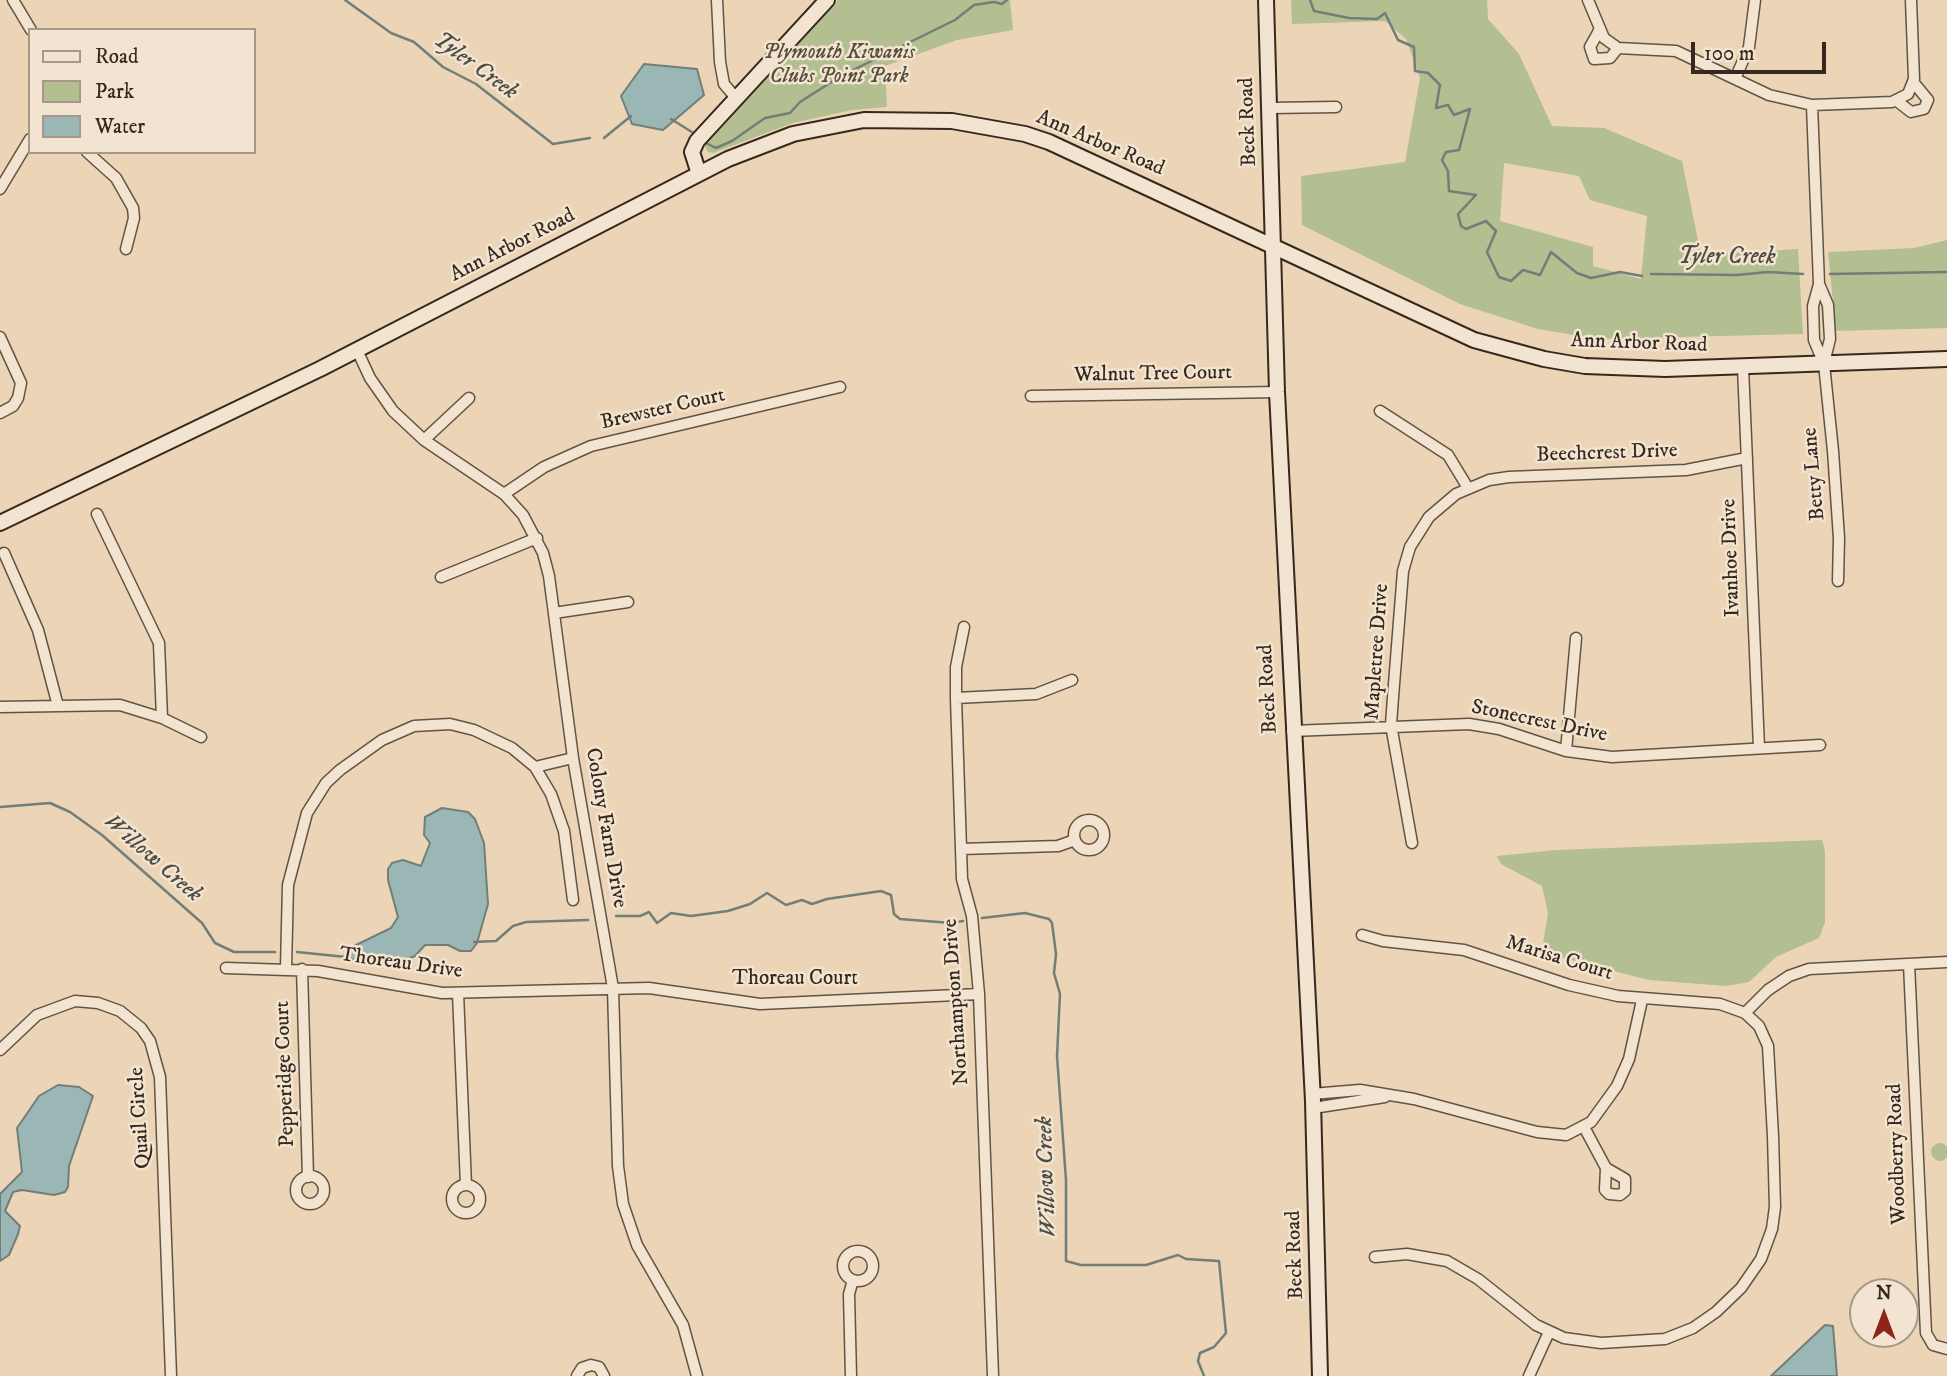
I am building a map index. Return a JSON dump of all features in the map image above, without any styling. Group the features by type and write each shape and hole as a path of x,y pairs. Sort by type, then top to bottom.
{"main road":[{"path":"699,174 692,152 699,138 827,0"},
{"name":"Beck Road","path":"1266,0 1277,392 1313,1101 1320,1376"},
{"name":"Ann Arbor Road","path":"0,523 357,350 752,148 812,129 883,119 952,121 1025,134 1049,142 1474,340 1514,352 1566,363 1612,368 1744,367 1947,359"}],"street":[{"path":"13,0 30,28"},
{"path":"718,0 720,62 724,84 736,98"},
{"path":"1588,0 1608,42 1618,48 1676,51 1769,95 1812,105 1898,101 1908,94 1914,83 1911,0"},
{"path":"1735,79 1749,47 1755,0"},
{"path":"1600,29 1590,47 1594,59 1610,58 1618,48"},
{"path":"1898,101 1911,112 1924,109 1928,100 1914,83"},
{"path":"1812,105 1819,284 1813,306 1814,340 1824,364"},
{"path":"1270,108 1336,107"},
{"path":"2,181 28,141"},
{"path":"89,154 116,178 133,208 134,218 126,249"},
{"path":"1819,284 1828,305 1830,339 1824,364"},
{"path":"0,337 21,383 13,406 0,413"},
{"name":"Colony Farm Drive","path":"357,350 387,403 424,440 504,494 523,514 537,538 549,576 573,758 613,988 618,1166 623,1204 637,1245 683,1325 697,1376"},
{"name":"Betty Lane","path":"1824,364 1837,491 1838,581"},
{"name":"Ivanhoe Drive","path":"1744,367 1759,748"},
{"name":"Brewster Court","path":"504,494 544,467 591,446 840,387"},
{"name":"Walnut Tree Court","path":"1031,396 1277,392"},
{"path":"424,440 469,398"},
{"path":"1380,411 1448,454 1468,488"},
{"name":"Beechcrest Drive","path":"1468,488 1509,477 1686,470 1747,458"},
{"name":"Mapletree Drive","path":"1412,843 1391,726 1401,582 1406,557 1429,517 1447,500 1468,488"},
{"path":"97,514 159,643 162,718"},
{"path":"441,577 537,538"},
{"path":"4,553 38,630 58,706"},
{"path":"554,613 628,602"},
{"name":"Northampton Drive","path":"964,627 956,667 962,879 973,928 979,995 993,1376"},
{"path":"1566,751 1576,638"},
{"path":"956,698 1036,694 1072,680"},
{"path":"0,707 120,705 162,718 201,737"},
{"path":"286,968 288,885 300,830 315,797 340,770 393,733 414,726 436,723 460,726 512,748 535,767 551,794 564,831 572,900"},
{"name":"Stonecrest Drive","path":"1293,731 1391,726 1479,726 1566,751 1630,757 1820,746"},
{"path":"535,767 573,758"},
{"path":"961,849 1058,846 1075,840"},
{"name":"Marisa Court","path":"1362,935 1383,941 1446,946 1569,985 1642,1000 1720,1004 1745,1013"},
{"path":"1375,1257 1407,1254 1447,1261 1467,1270 1524,1318 1549,1332 1591,1343 1665,1339 1693,1328 1716,1312 1754,1270 1772,1229 1775,1207 1768,1046 1761,1029 1745,1013 1768,990 1789,976 1809,970 1947,962"},
{"name":"Woodberry Road","path":"1909,964 1924,1314 1926,1333 1930,1341 1947,1349"},
{"name":"Thoreau Drive","path":"226,968 302,969 408,989 458,993 613,988"},
{"name":"Pepperidge Court","path":"302,969 308,1177"},
{"name":"Thoreau Court","path":"613,988 667,988 760,1004 979,995"},
{"path":"458,993 466,1185"},
{"path":"1313,1101 1389,1096 1414,1099 1551,1135 1566,1135 1584,1127 1608,1101 1623,1075 1642,1000"},
{"name":"Quail Circle","path":"0,1050 37,1015 75,1002 97,1003 120,1011 141,1028 150,1041 160,1077 172,1376"},
{"path":"1584,1127 1606,1168"},
{"path":"851,1376 849,1294 853,1280"},
{"path":"1529,1376 1549,1332"},
{"path":"577,1376 582,1368 591,1365 599,1367 604,1376"}],"green space":[{"name":"Plymouth Kiwanis Clubs Point Park","path":"838,0 1010,0 1013,30 957,40 885,66 887,107 852,110 793,123 713,153 708,152 703,143"},
{"path":"1291,0 1487,0 1488,19 1519,54 1552,126 1604,128 1682,161 1701,255 1798,249 1803,334 1597,339 1538,329 1460,304 1302,225 1301,176 1405,162 1420,78 1406,39 1385,21 1292,24","holes":["1504,163 1579,176 1590,200 1647,216 1641,279 1593,266 1593,247 1500,221"]},
{"path":"1947,240 1947,328 1836,331 1828,252 1914,248"},
{"path":"1822,840 1825,851 1825,922 1819,938 1776,957 1749,982 1726,986 1649,980 1559,957 1542,949 1548,913 1542,886 1501,864 1497,856 1556,850"},
{"path":"1940,1143 1946,1146 1946,1158 1940,1161 1934,1158 1931,1152 1934,1146"}],"water":[{"path":"644,64 697,69 704,95 663,130 632,124 621,96"},
{"path":"442,808 468,812 475,819 484,843 488,904 477,943 471,951 460,951 448,945 425,945 415,956 403,961 371,962 343,958 354,946 391,928 398,917 388,880 388,869 392,863 403,860 421,866 430,843 424,835 425,817"},
{"path":"58,1085 79,1087 93,1096 69,1166 68,1187 65,1192 54,1195 22,1190 13,1192 5,1211 20,1226 9,1255 0,1261 0,1194 22,1172 17,1128 39,1096"},
{"path":"1825,1325 1833,1326 1837,1376 1771,1376"}],"waterway":[{"name":"Tyler Creek","path":"345,0 391,33 414,42 443,67 476,84 553,144 590,138"},
{"name":"Tyler Creek","path":"702,141 716,148 732,141 765,118 790,113 800,102 841,76 955,20 974,5 994,2 1002,4 1007,0"},
{"name":"Tyler Creek","path":"1310,0 1314,11 1349,18 1377,19 1385,13 1398,40 1414,47 1415,71 1428,73 1440,85 1436,108 1448,105 1454,115 1470,109 1459,150 1446,152 1442,160 1448,171 1449,191 1476,195 1458,214 1461,226 1466,229 1486,221 1496,231 1487,252 1499,277 1511,281 1523,270 1540,275 1551,252 1577,273 1591,278 1620,272 1642,276"},
{"name":"Tyler Creek","path":"604,138 631,116"},
{"name":"Tyler Creek","path":"671,119 695,134"},
{"name":"Tyler Creek","path":"1830,274 1947,272"},
{"name":"Tyler Creek","path":"1651,274 1803,274"},
{"name":"Willow Creek","path":"0,807 50,803 70,812 102,835 202,923 215,943 234,952 275,952"},
{"name":"Willow Creek","path":"616,916 640,916 649,912 657,923 671,913 691,916 728,911 750,904 767,893 786,905 802,900 812,904 827,899 881,891 891,895 894,914 900,919 951,923 963,921"},
{"name":"Willow Creek","path":"982,918 1025,913 1049,919 1052,923 1056,954 1054,973 1060,994 1057,1056 1066,1180 1066,1261 1081,1265 1146,1265 1178,1255 1186,1259 1219,1261 1226,1333 1214,1347 1200,1353 1198,1361 1204,1376"},
{"name":"Willow Creek","path":"474,942 496,941 513,926 526,922 588,920"},
{"name":"Willow Creek","path":"297,952 346,957"}]}
